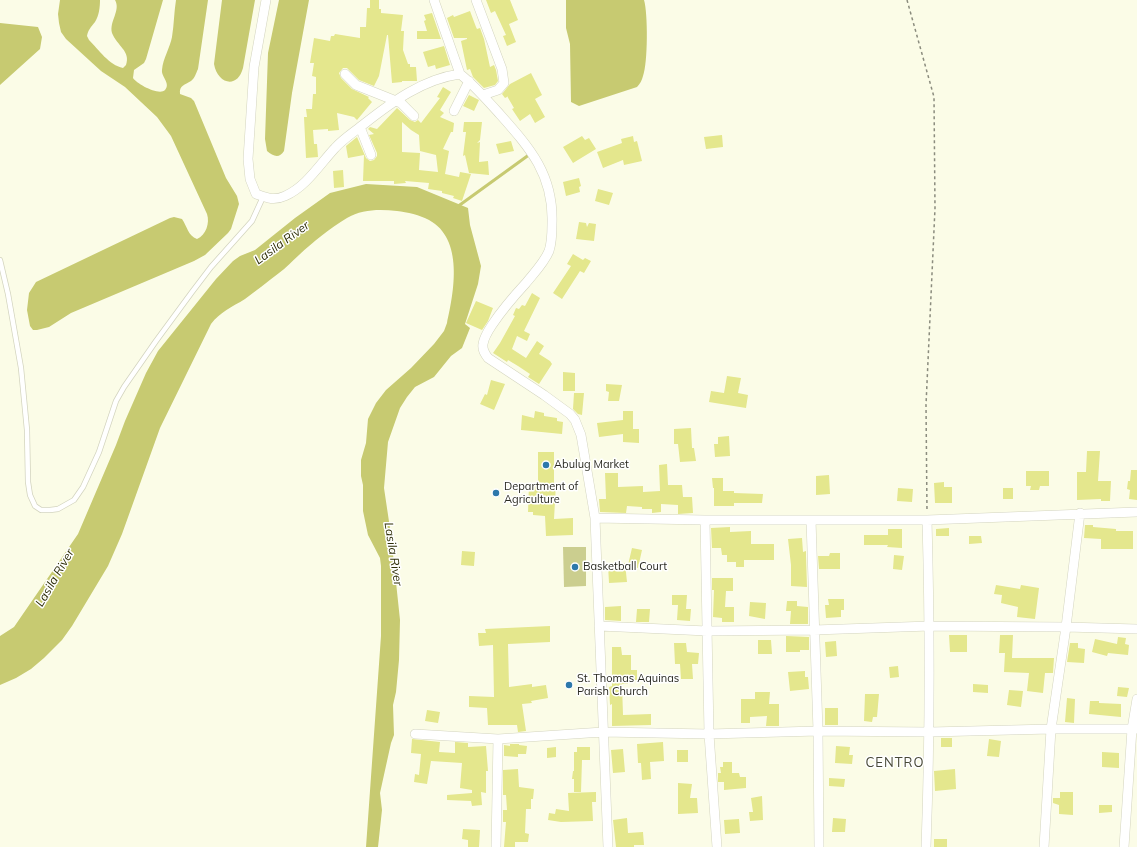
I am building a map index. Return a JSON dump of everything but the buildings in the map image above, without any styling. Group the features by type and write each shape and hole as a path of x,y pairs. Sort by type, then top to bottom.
{"street":[{"path":"266,0 254,73 248,159 248,171 252,187 256,194 263,197 276,200 287,196 306,180 337,146 395,100 432,81 460,74"},
{"path":"434,0 460,74 483,95 513,129 534,156 543,172 548,187 552,214 552,234 548,253 539,267 499,314 486,335 483,349 488,358 544,395 575,420 581,435 595,518 608,847"},
{"path":"476,0 502,69 504,83 498,90 483,95"},
{"path":"345,74 356,85 395,100 414,116"},
{"path":"454,111 469,81"},
{"path":"360,128 371,155"},
{"path":"595,518 704,520 927,520 1137,512"},
{"path":"1044,847 1051,729 1066,627 1080,513"},
{"path":"704,520 709,734 717,847"},
{"path":"811,520 818,731 819,847"},
{"path":"926,847 930,732 930,626 927,520"},
{"path":"599,626 707,631 814,630 930,626 1137,629"},
{"path":"1124,847 1137,699"},
{"path":"415,734 498,739 603,732 709,734 818,731 930,732 1051,729 1135,729"},
{"path":"496,847 498,739"}],"lane":[{"path":"0,260 8,294 21,368 27,430 28,482 30,495 35,506 41,510 58,509 74,500 83,487 99,452 116,401 124,387 211,267 252,221 263,197"}],"path":[{"path":"907,0 934,97 935,208 926,405 927,520"}],"shaded area":[{"name":"Basketball Court","path":"563,547 586,547 586,586 564,587"}],"water":[{"path":"60,0 100,0 97,17 87,36 100,52 113,64 123,68 126,65 127,56 112,33 112,24 117,8 115,0 163,0 146,59 144,63 134,70 133,78 143,86 158,92 165,90 167,87 162,70 172,37 176,0 208,0 198,69 192,80 181,87 180,94 191,98 194,101 226,178 237,196 239,204 231,229 205,255 71,313 49,327 33,330 30,326 27,310 29,293 36,282 170,218 174,217 182,219 192,236 197,239 205,232 208,221 207,214 171,136 157,117 125,87 101,71 66,39 61,32 58,14"},
{"path":"222,0 255,0 243,68 240,75 232,81 227,81 219,76 214,64"},
{"path":"279,0 309,0 292,93 284,151 282,154 276,156 267,151 265,139 268,53"},
{"path":"566,0 644,0 647,26 647,50 645,70 637,87 579,106 571,102 570,44 566,28"},
{"path":"0,23 38,27 42,37 40,49 0,85"},
{"name":"Lasila River","path":"366,184 417,187 468,208 470,225 481,266 478,284 465,324 470,328 462,348 451,356 434,377 415,387 407,397 400,408 388,442 384,488 391,535 400,620 399,660 396,692 393,705 394,735 380,793 382,810 378,847 366,847 381,636 381,566 380,558 368,535 363,511 361,460 366,443 368,419 376,403 386,390 411,368 434,344 444,331 447,323 454,282 452,253 448,240 440,229 429,220 418,215 397,211 371,210 353,215 310,245 282,271 245,299 218,316 211,324 160,428 122,534 108,566 62,640 31,669 0,685 0,636 14,627 78,534 125,421 146,373 158,351 216,279 233,261 240,256 255,250 295,218 330,193"}],"waterway":[{"path":"457,207 530,154"}],"place":[{"name":"Abulug Market","path":"546,465"},
{"name":"Department of Agriculture","path":"496,493"},
{"name":"Basketball Court","path":"575,567"},
{"name":"St. Thomas Aquinas Parish Church","path":"569,685"}],"district":[{"name":"CENTRO","path":"895,763"}]}
